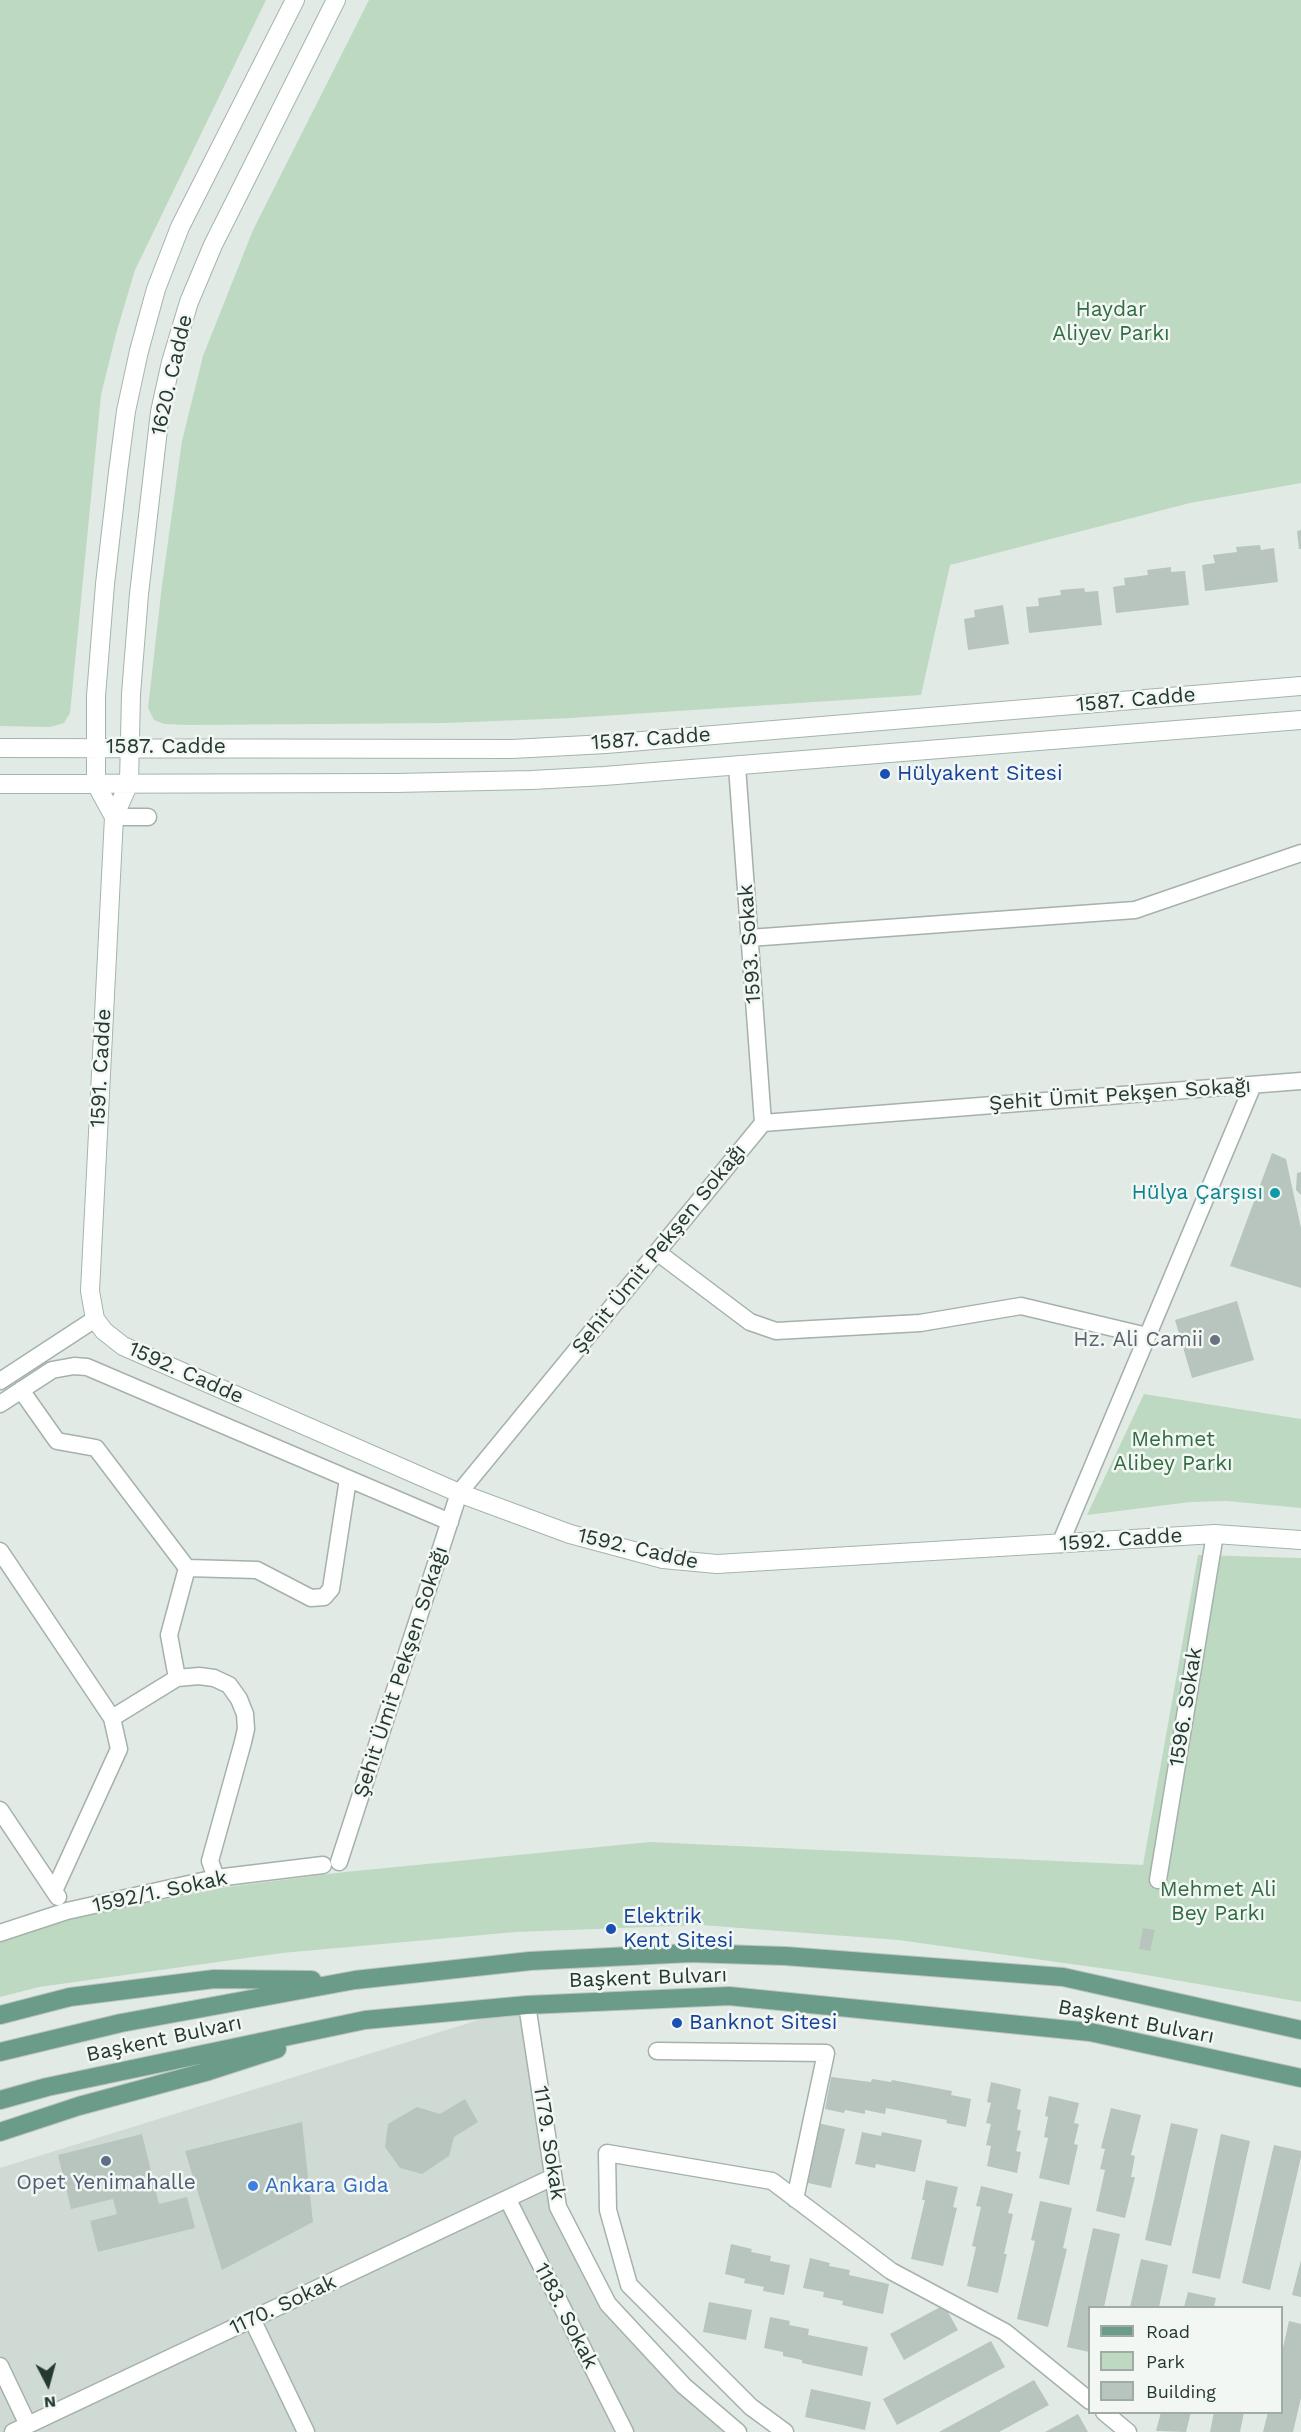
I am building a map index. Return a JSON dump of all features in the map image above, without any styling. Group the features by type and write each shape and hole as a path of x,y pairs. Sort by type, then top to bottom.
{"main road":[{"name":"1620. Cadde","path":"96,784 96,696 105,584 125,421 139,351 156,289 180,227 295,0"},
{"name":"1620. Cadde","path":"129,783 131,694 139,594 160,412 171,362 189,302 213,245 336,0"},
{"name":"1587. Cadde","path":"0,748 442,749 582,745 1301,686"},
{"name":"1587. Cadde","path":"0,784 501,782 737,766 1301,720"},
{"path":"114,817 129,783"},
{"path":"96,784 114,817"},
{"name":"1591. Cadde","path":"95,1319 90,1291 114,817"},
{"name":"1592. Cadde","path":"95,1319 104,1331 123,1346 459,1493 603,1544 653,1557 697,1564 1215,1534 1301,1540"},
{"name":"Başkent Bulvarı","path":"0,2052 121,2023 355,1980 530,1961 690,1953 785,1956 1064,1977 1301,2030"},
{"path":"0,2015 70,1998 214,1979 355,1980"},
{"name":"Başkent Bulvarı","path":"0,2100 47,2087 365,2020 527,2005 729,1996 1090,2032 1301,2078"},
{"path":"0,2132 79,2106 209,2071 365,2020"}],"street":[{"name":"1593. Sokak","path":"737,766 763,1123"},
{"path":"114,817 148,817"},
{"path":"749,938 1135,910 1301,853"},
{"name":"Şehit Ümit Pekşen Sokağı","path":"331,1863 459,1493 763,1123 1301,1081"},
{"path":"1060,1544 1253,1084"},
{"path":"657,1252 750,1322 776,1331 920,1323 1021,1306 1148,1336"},
{"path":"0,1381 95,1319"},
{"path":"0,1404 52,1370 74,1366 87,1367 450,1522"},
{"path":"21,1390 57,1441 96,1448 187,1568"},
{"path":"187,1568 257,1570 311,1598 324,1597 331,1589 348,1479"},
{"name":"1596. Sokak","path":"1158,1880 1215,1534"},
{"path":"0,1551 112,1718 119,1749 54,1891"},
{"path":"177,1678 169,1635 187,1568"},
{"path":"112,1718 177,1678 199,1676 214,1678 229,1685 240,1699 245,1714 243,1742 210,1861 216,1878"},
{"path":"0,1810 67,1911"},
{"name":"1592/1. Sokak","path":"0,1933 67,1911 216,1878 331,1863"},
{"name":"1179. Sokak","path":"527,2005 558,2207 608,2304 684,2386 738,2432"},
{"path":"657,2051 826,2053 795,2199"},
{"path":"785,2432 751,2407 629,2285 608,2210 607,2153 772,2181 891,2271 1005,2332 1088,2400"},
{"name":"1170. Sokak","path":"13,2432 553,2177"},
{"name":"1183. Sokak","path":"508,2200 625,2432"},
{"path":"252,2319 306,2432"},
{"path":"0,2366 28,2425"},
{"path":"1106,2414 1128,2432"}],"shaded area":[{"path":"527,2005 553,2177 608,2304 738,2432 0,2432 0,2168"}],"green space":[{"path":"0,0 266,0 135,270 101,395 70,713 64,723 50,727 0,726"},
{"name":"Haydar Aliyev Parkı","path":"369,0 1301,0 1301,483 1190,503 950,565 921,695 571,718 445,723 188,725 165,724 154,720 148,708 162,585 182,441 203,356 253,230"},
{"name":"Mehmet Alibey Parkı","path":"1144,1394 1301,1419 1301,1508 1227,1501 1190,1502 1087,1515"},
{"name":"Mehmet Ali Bey Parkı","path":"1198,1555 1301,1558 1301,2002 1129,1972 898,1940 701,1925 516,1932 282,1953 39,1987 0,1997 0,1941 76,1918 220,1888 345,1872 650,1842 1143,1865"}],"building":[{"path":"1301,530 1301,549 1299,549 1297,531"},
{"path":"1260,545 1261,550 1274,548 1278,582 1205,591 1202,565 1215,563 1213,555 1237,552 1236,547"},
{"path":"1171,567 1171,572 1185,571 1189,605 1116,613 1113,587 1125,585 1124,578 1148,575 1147,570"},
{"path":"1084,588 1085,592 1098,591 1102,625 1029,633 1026,607 1039,606 1038,598 1061,595 1060,590"},
{"path":"1003,605 1009,644 968,650 964,619 975,617 974,610"},
{"name":"Hülya Çarşısı","path":"1272,1153 1286,1159 1301,1228 1301,1288 1230,1266"},
{"path":"1301,1172 1301,1195 1296,1190 1297,1173"},
{"name":"Hz. Ali Camii","path":"1237,1301 1254,1360 1192,1378 1175,1320"},
{"path":"1143,1928 1155,1930 1150,1951 1139,1949"},
{"path":"831,2077 871,2082 872,2079 891,2082 892,2080 952,2091 951,2095 971,2099 966,2127 946,2123 947,2120 886,2108 885,2114 865,2110 865,2114 845,2110 844,2113 825,2109"},
{"path":"991,2082 1021,2089 1017,2109 1021,2110 1017,2130 1021,2131 1016,2151 1021,2152 1017,2173 987,2166 991,2146 986,2145 991,2124 986,2123 991,2103 987,2102"},
{"path":"1049,2096 1079,2103 1074,2123 1079,2124 1074,2144 1078,2145 1069,2185 1039,2178 1048,2138 1044,2137"},
{"path":"465,2099 478,2122 454,2137 449,2156 422,2174 400,2168 385,2147 388,2124 417,2107 440,2114"},
{"path":"1111,2108 1141,2115 1131,2155 1135,2156 1131,2177 1135,2177 1125,2218 1096,2211 1105,2170 1100,2169 1105,2149 1101,2148"},
{"name":"Ankara Gıda","path":"302,2122 313,2222 222,2270 185,2151"},
{"path":"813,2122 845,2129 831,2188 799,2181"},
{"path":"1171,2123 1198,2129 1171,2246 1145,2240"},
{"path":"862,2132 881,2136 882,2132 922,2140 915,2172 876,2164 875,2168 855,2164"},
{"path":"142,2134 159,2204 187,2197 195,2228 98,2252 90,2221 117,2214 113,2199 71,2209 58,2155"},
{"path":"1221,2134 1250,2141 1220,2279 1192,2273"},
{"path":"1274,2145 1301,2151 1301,2157 1270,2290 1242,2283"},
{"path":"926,2180 958,2187 953,2207 957,2208 943,2266 911,2259 925,2200 922,2200"},
{"path":"981,2186 1013,2194 1008,2213 1013,2214 1004,2254 1007,2254 998,2293 967,2286 976,2247 972,2246 981,2207 976,2206"},
{"path":"1040,2201 1072,2208 1063,2248 1067,2249 1048,2327 1017,2319 1035,2241 1031,2240"},
{"path":"1093,2228 1120,2234 1104,2306 1088,2306 1088,2352 1067,2347"},
{"path":"731,2244 752,2249 751,2252 771,2256 770,2261 790,2265 784,2295 763,2291 764,2287 744,2283 745,2279 725,2274"},
{"path":"810,2258 830,2263 829,2266 850,2270 849,2275 889,2284 883,2314 842,2305 843,2301 823,2297 824,2292 803,2288"},
{"path":"1141,2259 1168,2265 1159,2306 1130,2306"},
{"path":"1301,2260 1301,2297 1292,2295"},
{"path":"1188,2292 1216,2298 1214,2306 1184,2306"},
{"path":"709,2302 752,2310 746,2340 703,2332"},
{"path":"944,2305 958,2330 904,2360 890,2334"},
{"path":"770,2317 790,2321 789,2325 809,2329 808,2335 868,2347 862,2376 802,2363 802,2360 783,2356 783,2352 764,2348"},
{"path":"1289,2321 1301,2324 1301,2398 1293,2432 1263,2432 1268,2414 1283,2414 1283,2348"},
{"path":"991,2341 1005,2367 897,2425 883,2399"},
{"path":"1034,2380 1049,2405 999,2432 939,2432"},
{"path":"811,2389 871,2402 865,2430 805,2417"},
{"path":"1078,2414 1088,2432 1045,2432 1060,2424"},
{"path":"1160,2414 1190,2414 1186,2432 1156,2431"},
{"path":"1214,2414 1244,2414 1240,2432 1210,2432"}],"place":[{"name":"Hülyakent Sitesi","path":"885,774"},
{"name":"Hülya Çarşısı","path":"1275,1193"},
{"name":"Hz. Ali Camii","path":"1215,1340"},
{"name":"Elektrik Kent Sitesi","path":"611,1929"},
{"name":"Banknot Sitesi","path":"677,2023"},
{"name":"Opet Yenimahalle","path":"106,2161"},
{"name":"Ankara Gıda","path":"253,2186"}]}
